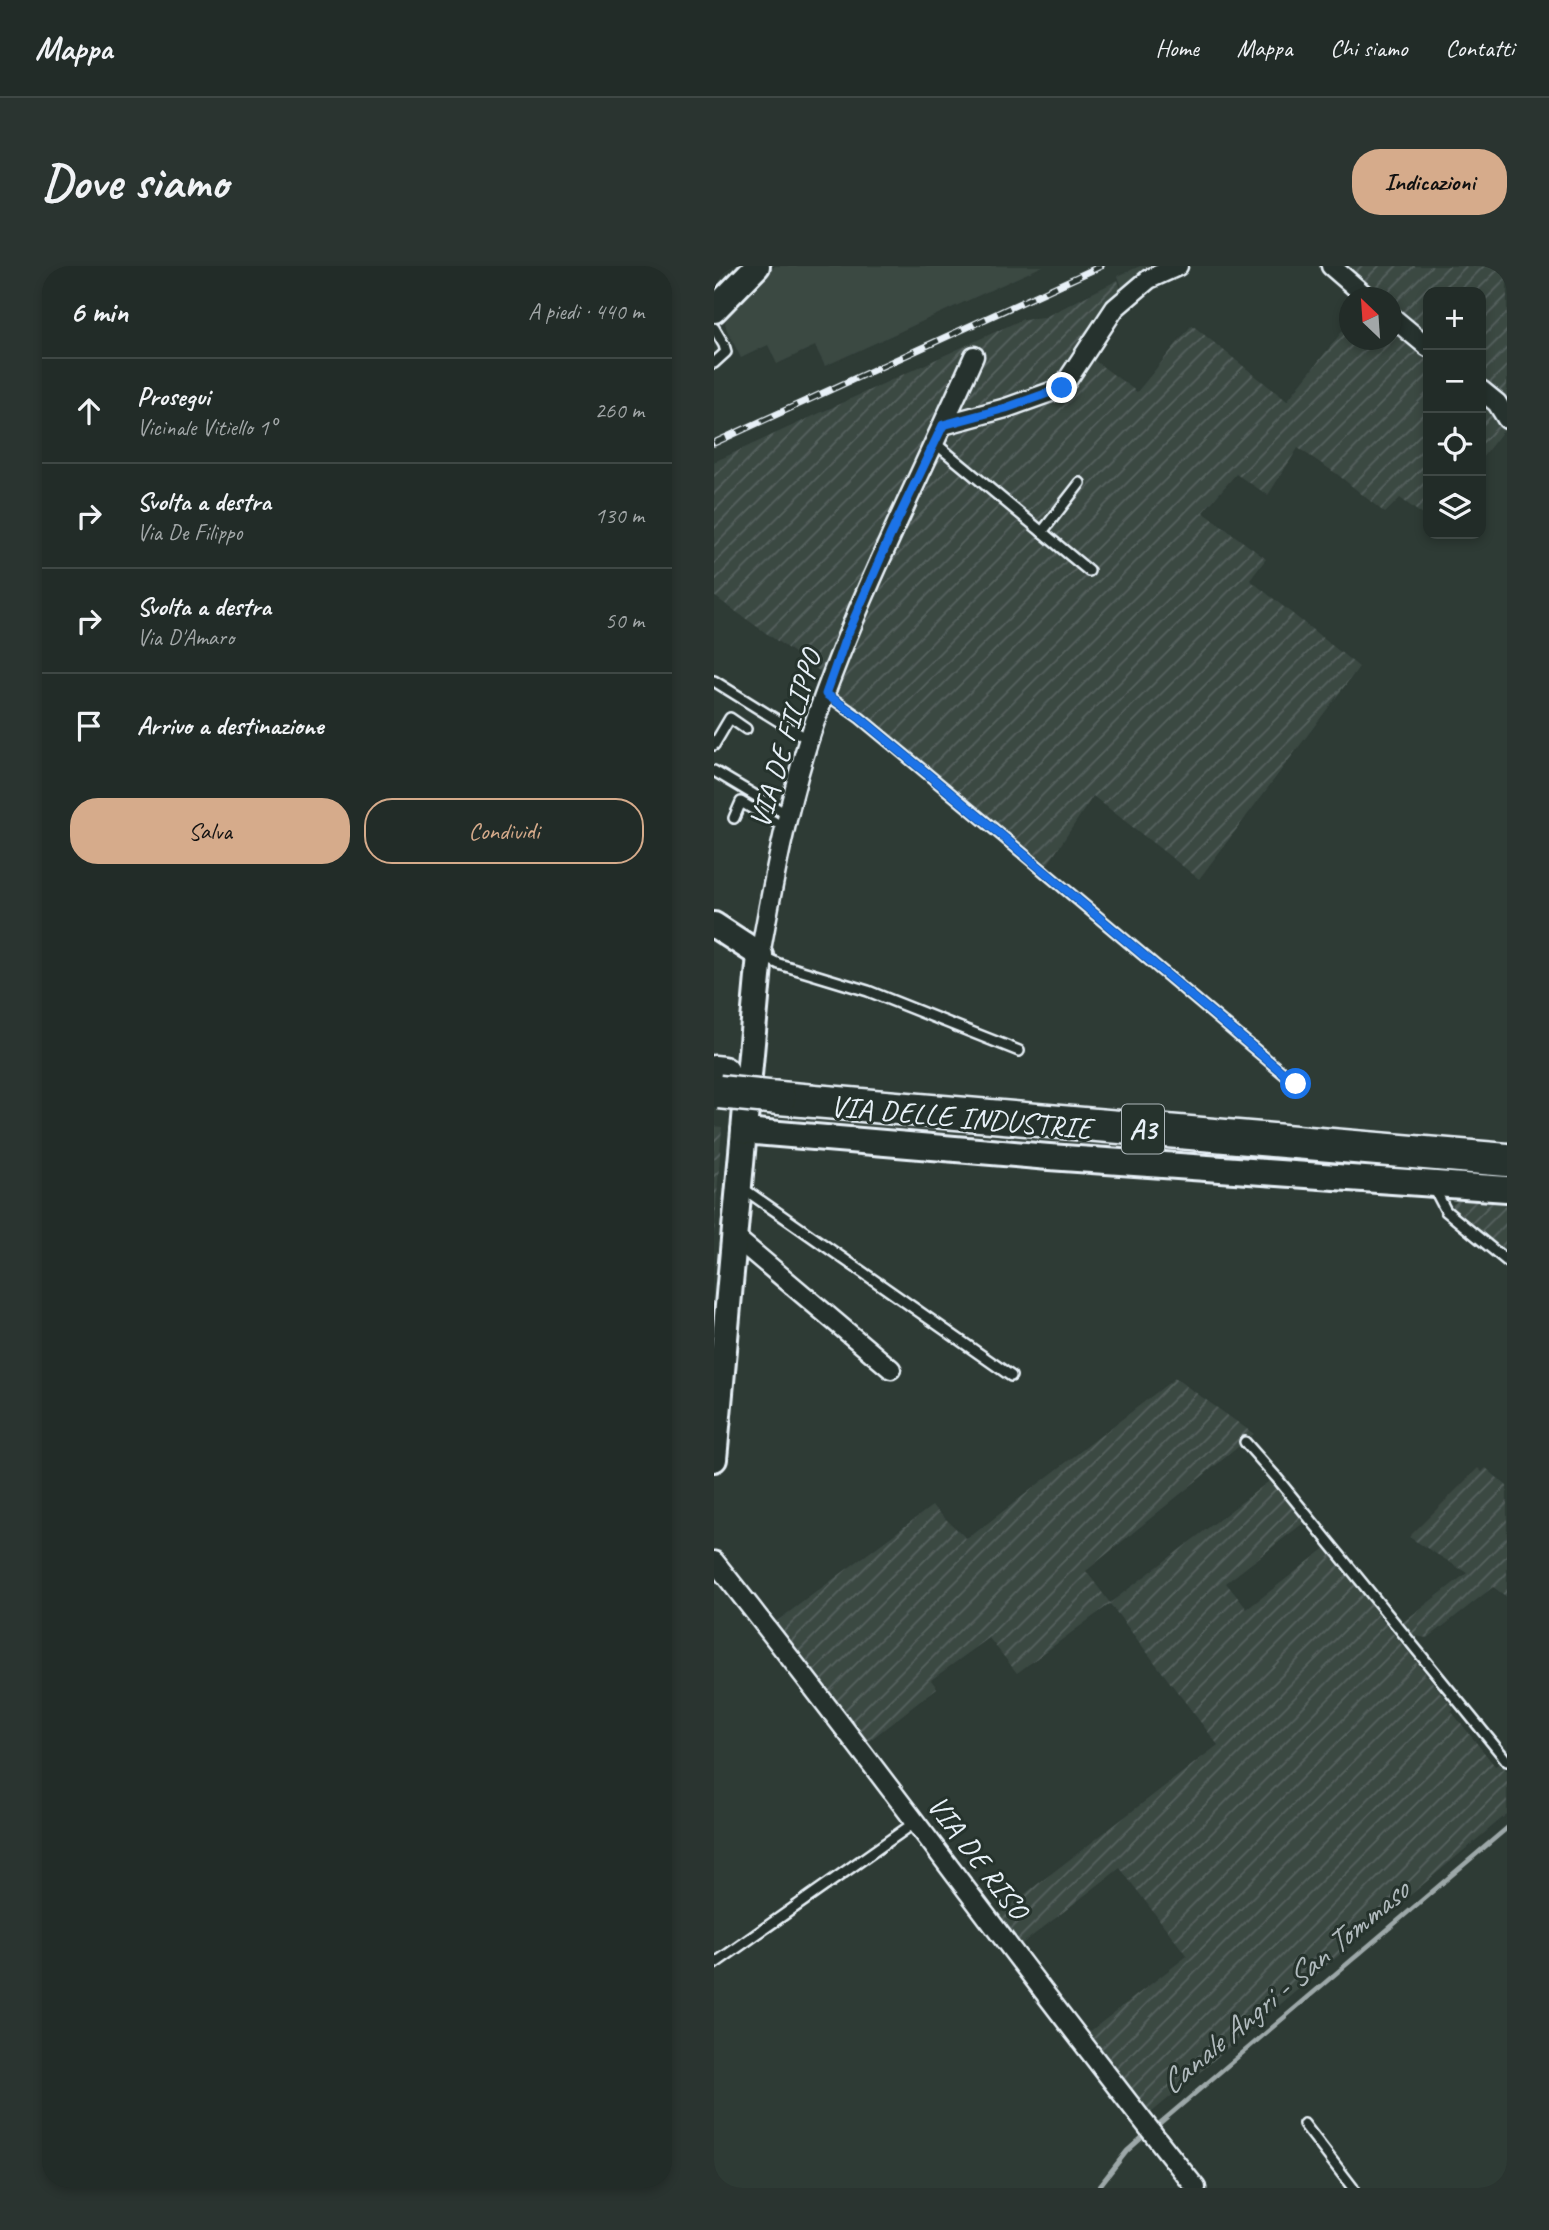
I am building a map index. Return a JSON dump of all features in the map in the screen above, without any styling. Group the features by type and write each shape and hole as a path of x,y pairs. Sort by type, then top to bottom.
{"highway":[{"name":"A3","path":"718,1082 1507,1160"},
{"name":"A3","path":"779,1088 1507,1140"}],"street":[{"path":"714,310 757,266"},
{"path":"943,425 1006,408 1062,388 1115,308 1149,279 1178,266"},
{"path":"1331,266 1355,287"},
{"path":"1402,326 1423,343"},
{"name":"VIA DE FILIPPO","path":"760,955 786,822 809,740 845,640 974,356"},
{"path":"1486,394 1497,403 1507,419"},
{"path":"714,925 760,955 714,1459"},
{"name":"VIA DELLE INDUSTRIE","path":"744,1131 1049,1157 1507,1189"},
{"path":"734,1237 891,1369"},
{"name":"VIA DE RISO","path":"714,1561 1196,2188"}],"lane":[{"path":"714,328 726,352 714,363"},
{"path":"935,443 1089,571"},
{"path":"1042,532 1080,483"},
{"path":"714,681 809,740"},
{"path":"826,694 860,718 995,830 1296,1084"},
{"path":"714,745 730,718 746,729"},
{"path":"714,771 786,822"},
{"path":"734,818 741,802 786,822"},
{"path":"760,955 779,964 868,991 1019,1051"},
{"path":"1432,1184 1447,1211 1507,1261"},
{"path":"739,1186 1011,1376"},
{"path":"1244,1443 1276,1477 1507,1761"},
{"path":"714,1964 916,1821"},
{"path":"1304,2124 1353,2188"}],"shaded area":[{"path":"775,266 1043,266 825,366 815,346 777,364 768,345 741,358 727,330 725,323 728,315"},
{"path":"1140,266 1157,266 1141,274 1123,290 1118,276"},
{"path":"1319,266 1507,266 1507,426 1486,453 1486,287 1423,287 1423,515 1400,498 1385,513 1337,474 1298,448 1268,495 1236,474 1203,512 1266,559 1250,580 1359,667 1199,879 1093,796 1048,864 842,699 822,673 714,596 714,462 1023,319 1045,317 1118,280 1126,307 1091,358 1137,392 1192,325 1287,401 1339,336 1339,350 1402,350 1402,287 1344,287"},
{"path":"714,1126 722,1127 714,1236"},
{"path":"1460,1198 1507,1200 1507,1255 1449,1208"},
{"path":"1175,1378 1254,1434 1086,1571 1110,1603 1272,1479 1306,1521 1226,1583 1247,1609 1327,1547 1378,1608 1375,1611 1454,1709 1451,1711 1495,1766 1500,1763 1507,1771 1507,1814 1145,2118 1084,2036 1187,1956 1120,1868 1018,1947 995,1917 1218,1745 1110,1604 1017,1673 989,1638 931,1680 937,1688 865,1744 773,1624 932,1506 966,1538 975,1533"},
{"path":"1478,1468 1482,1472 1486,1468 1507,1486 1507,1597 1493,1587 1428,1638 1414,1636 1403,1622 1467,1573 1409,1537"}],"waterway":[{"name":"Canale Angri - San Tommaso","path":"1153,2129 1507,1828"},
{"name":"Canale Angri - San Tommaso","path":"1098,2188 1127,2151 1146,2134"}],"railway":[{"path":"714,443 1101,266"}],"route":[{"path":"1062,388 1006,408 943,425 890,536 845,640 826,694 860,718 995,830 1237,1037 1296,1084"}]}
